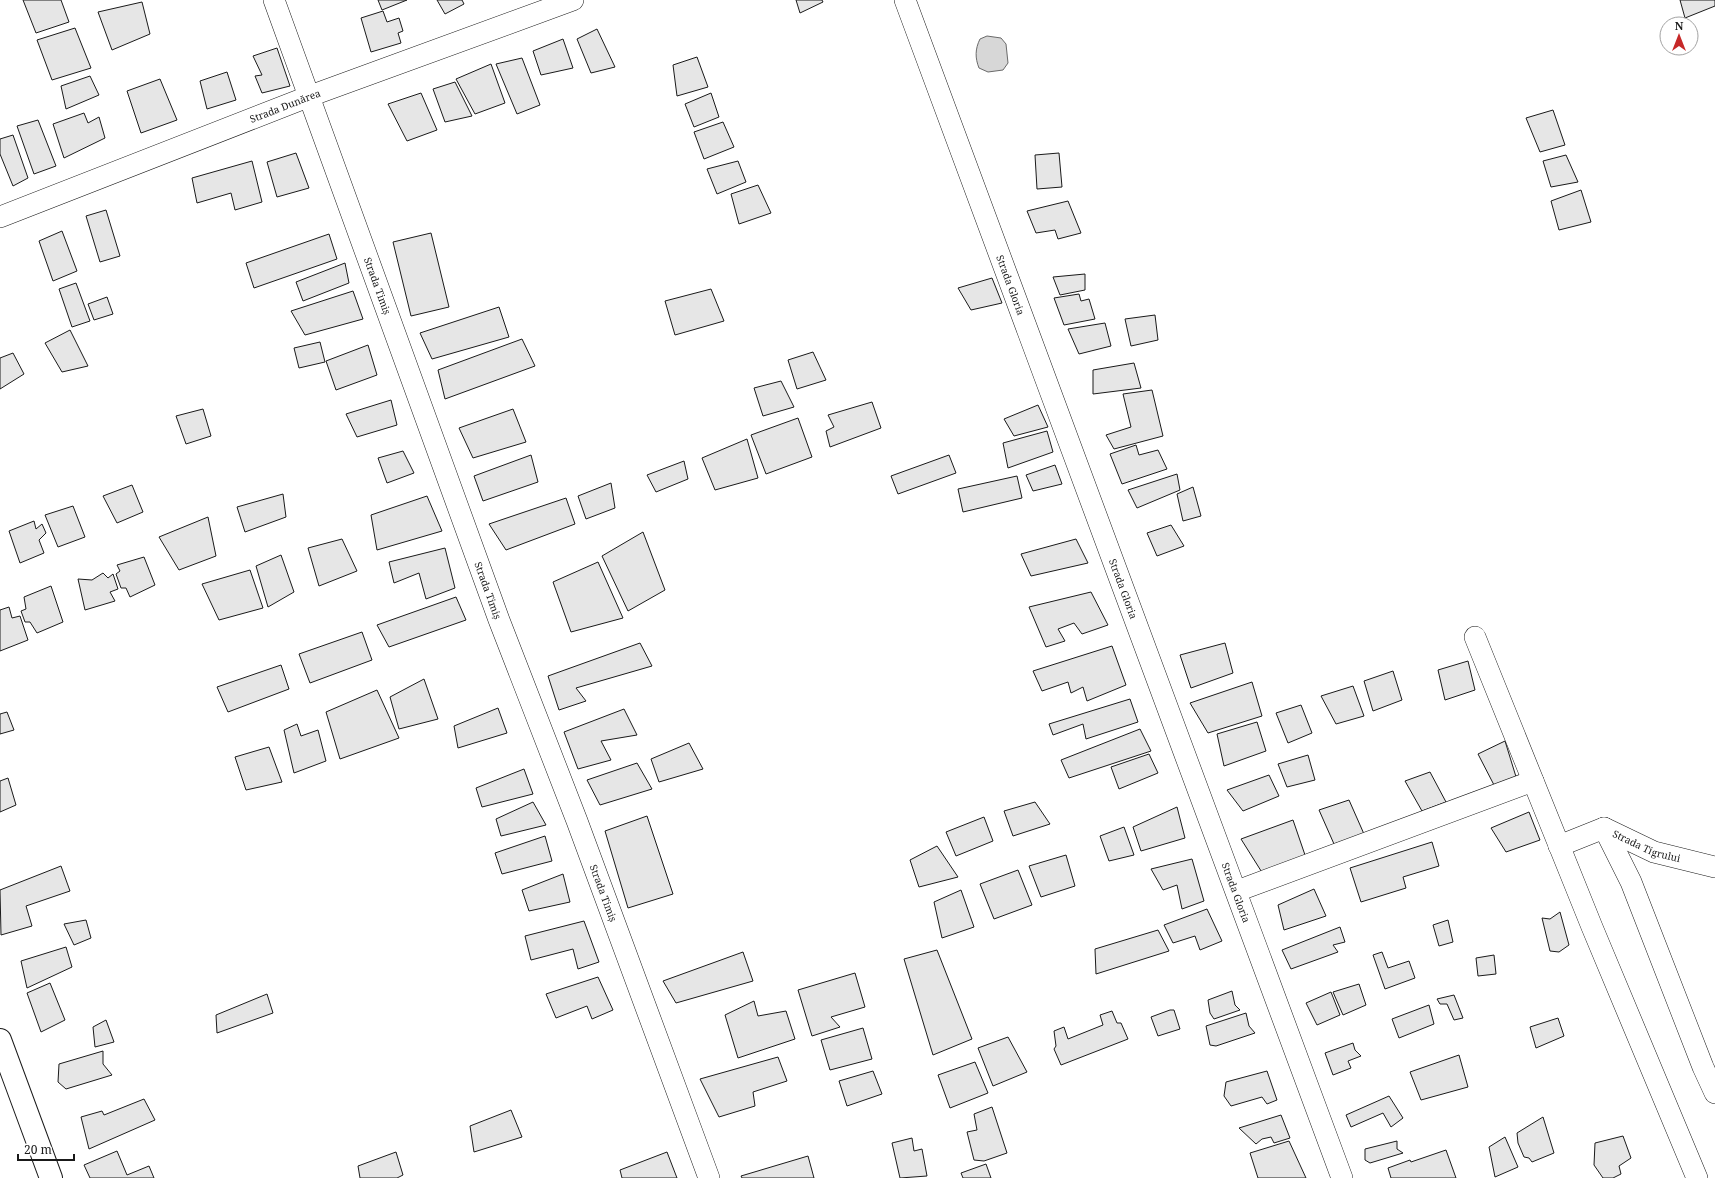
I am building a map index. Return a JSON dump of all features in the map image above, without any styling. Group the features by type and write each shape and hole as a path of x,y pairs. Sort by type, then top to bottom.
{"main road":[{"path":"0,1040 52,1178"}],"street":[{"name":"Strada Timiș","path":"274,0 499,620 580,829 709,1178"},
{"name":"Strada Dunărea","path":"0,217 310,96 573,0"},
{"name":"Strada Gloria","path":"905,0 1342,1178"},
{"path":"1475,637 1559,846 1697,1178"},
{"path":"1237,892 1533,781"},
{"path":"1604,828 1631,882 1703,1068 1715,1093"},
{"name":"Strada Tigrului","path":"1559,846 1604,828 1654,852 1715,867"}],"shaded area":[{"path":"987,36 1001,38 1006,44 1008,63 1003,70 988,72 979,68 976,57 977,46 980,39"}],"building":[{"path":"23,0 61,0 69,22 36,33"},
{"path":"378,0 407,0 382,10"},
{"path":"437,0 462,0 464,4 445,14"},
{"path":"796,0 822,0 823,2 800,13"},
{"path":"1680,0 1715,0 1715,6 1690,16 1684,16"},
{"path":"142,2 150,34 112,50 98,12"},
{"path":"383,11 387,22 399,18 403,31 398,33 401,43 371,52 361,18"},
{"path":"75,28 91,68 52,80 37,40"},
{"path":"597,29 615,67 591,73 577,39"},
{"path":"563,39 573,68 541,75 533,51"},
{"path":"277,48 290,86 262,93 255,76 262,75 253,56"},
{"path":"697,57 708,87 677,96 673,65"},
{"path":"522,58 540,105 517,114 496,64"},
{"path":"491,64 505,103 475,114 456,79"},
{"path":"227,72 236,100 207,109 200,81"},
{"path":"90,76 99,95 66,109 61,86"},
{"path":"160,79 177,120 141,133 127,91"},
{"path":"455,82 472,116 445,122 433,89"},
{"path":"421,93 437,130 407,141 388,104"},
{"path":"711,93 719,117 694,127 685,104"},
{"path":"1553,110 1565,145 1540,152 1526,118"},
{"path":"84,113 88,123 99,117 105,138 64,158 53,124"},
{"path":"38,120 56,166 34,174 17,126"},
{"path":"723,122 734,147 704,159 694,132"},
{"path":"13,135 28,178 13,186 0,154 0,139"},
{"path":"296,153 309,188 277,197 267,162"},
{"path":"1059,153 1062,187 1037,189 1035,155"},
{"path":"1566,155 1578,182 1551,187 1543,161"},
{"path":"252,161 262,202 235,210 231,193 197,203 192,178"},
{"path":"738,161 746,182 717,194 707,169"},
{"path":"758,185 771,213 739,224 731,194"},
{"path":"1581,190 1591,222 1559,230 1551,201"},
{"path":"1068,201 1081,233 1058,239 1055,230 1036,233 1027,211"},
{"path":"106,210 120,256 100,262 86,216"},
{"path":"62,231 77,271 53,281 39,241"},
{"path":"431,233 449,307 411,316 393,242"},
{"path":"329,234 337,259 254,288 246,263"},
{"path":"345,263 349,283 303,301 296,282"},
{"path":"1085,274 1085,290 1060,295 1053,277"},
{"path":"992,278 1002,303 971,310 958,288"},
{"path":"76,283 90,321 72,327 59,289"},
{"path":"711,289 724,321 675,335 665,301"},
{"path":"353,291 363,319 305,335 291,311"},
{"path":"1079,294 1081,301 1089,299 1095,319 1064,325 1054,298"},
{"path":"107,297 113,314 94,320 88,304"},
{"path":"499,307 509,337 432,359 420,333"},
{"path":"1155,315 1158,340 1131,346 1125,319"},
{"path":"1105,323 1111,346 1079,354 1068,329"},
{"path":"70,330 88,366 62,372 45,343"},
{"path":"522,339 535,366 445,399 438,370"},
{"path":"320,342 325,362 299,368 294,348"},
{"path":"368,345 377,375 336,390 326,361"},
{"path":"813,352 826,380 797,389 788,360"},
{"path":"13,353 24,374 0,389 0,358"},
{"path":"1134,363 1141,388 1093,394 1093,370"},
{"path":"781,381 794,407 763,416 754,388"},
{"path":"1152,390 1163,436 1114,449 1106,435 1131,427 1123,394"},
{"path":"391,400 397,425 357,437 346,414"},
{"path":"872,402 881,428 830,447 826,431 834,427 828,415"},
{"path":"1038,405 1048,427 1014,436 1004,419"},
{"path":"203,409 211,436 186,444 176,416"},
{"path":"513,409 526,442 473,458 459,428"},
{"path":"798,418 812,457 766,474 751,435"},
{"path":"1047,431 1053,452 1008,468 1003,443"},
{"path":"747,439 758,478 715,490 702,458"},
{"path":"1136,445 1139,455 1158,450 1167,469 1122,484 1110,454"},
{"path":"403,451 414,473 387,483 378,458"},
{"path":"531,455 538,482 483,501 474,476"},
{"path":"949,455 956,473 898,494 891,476"},
{"path":"684,461 688,479 656,492 647,475"},
{"path":"1055,465 1062,484 1033,491 1026,475"},
{"path":"1177,474 1180,490 1137,508 1128,490"},
{"path":"1017,476 1022,498 963,512 958,489"},
{"path":"611,483 615,508 586,519 578,496"},
{"path":"132,485 143,512 117,523 103,496"},
{"path":"1193,487 1201,516 1183,521 1177,494"},
{"path":"283,494 286,517 245,532 237,507"},
{"path":"427,496 442,531 377,550 371,515"},
{"path":"566,498 575,524 506,550 489,524"},
{"path":"73,506 85,537 58,547 45,515"},
{"path":"208,517 216,556 179,570 159,537"},
{"path":"34,521 36,529 42,524 46,533 39,540 44,553 20,563 9,531"},
{"path":"1171,525 1184,546 1157,556 1147,533"},
{"path":"643,532 665,590 628,611 602,556"},
{"path":"342,539 357,571 319,586 308,548"},
{"path":"1076,539 1088,563 1031,576 1021,554"},
{"path":"445,548 455,588 426,599 419,573 394,583 389,562"},
{"path":"281,555 294,592 268,607 256,566"},
{"path":"144,557 155,585 130,597 126,588 121,588 116,574 120,571 117,565"},
{"path":"598,562 623,618 571,632 553,582"},
{"path":"250,570 263,608 219,620 202,584"},
{"path":"103,573 108,578 113,574 118,589 110,592 115,601 85,610 78,579 92,580"},
{"path":"51,586 63,622 37,633 30,622 25,622 21,611 26,609 24,597"},
{"path":"1091,592 1108,625 1082,634 1074,623 1058,629 1065,641 1046,647 1029,607"},
{"path":"456,597 466,620 389,647 377,625"},
{"path":"9,607 12,618 20,616 28,640 0,651 0,610"},
{"path":"362,632 372,660 310,683 299,654"},
{"path":"640,643 652,666 576,688 586,701 559,710 548,676"},
{"path":"1225,643 1233,673 1191,688 1180,655"},
{"path":"1112,646 1126,685 1087,701 1083,687 1071,693 1068,682 1042,691 1033,671"},
{"path":"1468,661 1475,690 1445,700 1438,670"},
{"path":"281,665 289,689 228,712 217,687"},
{"path":"1393,671 1402,700 1373,711 1364,681"},
{"path":"424,679 438,719 399,729 390,697"},
{"path":"1252,682 1262,716 1208,733 1190,703"},
{"path":"1353,686 1364,716 1336,724 1321,696"},
{"path":"377,690 399,738 340,759 326,712"},
{"path":"1130,699 1138,722 1086,739 1083,724 1053,735 1049,724"},
{"path":"1301,705 1312,733 1288,743 1276,713"},
{"path":"498,708 507,733 458,748 454,726"},
{"path":"624,709 637,735 601,741 611,760 578,769 564,732"},
{"path":"7,712 14,730 0,734 0,714"},
{"path":"1257,722 1266,751 1224,766 1217,734"},
{"path":"297,724 301,736 318,730 326,761 294,773 284,730"},
{"path":"1140,729 1151,751 1069,778 1061,760"},
{"path":"1505,741 1517,780 1494,785 1478,754"},
{"path":"689,743 703,769 659,782 651,759"},
{"path":"269,747 282,782 246,790 235,757"},
{"path":"1149,754 1158,773 1119,789 1111,767"},
{"path":"1308,755 1315,780 1287,787 1278,764"},
{"path":"637,763 652,789 600,805 587,780"},
{"path":"524,769 533,794 482,807 476,788"},
{"path":"1430,772 1446,802 1422,811 1405,781"},
{"path":"1269,775 1279,796 1243,811 1227,790"},
{"path":"8,778 16,805 0,812 0,781"},
{"path":"1349,800 1364,834 1334,844 1319,810"},
{"path":"533,802 546,825 501,836 496,819"},
{"path":"1035,802 1050,824 1013,836 1004,811"},
{"path":"1177,807 1185,838 1141,851 1133,827"},
{"path":"1529,812 1540,840 1506,852 1491,828"},
{"path":"647,816 673,894 628,908 605,831"},
{"path":"984,817 993,841 956,856 946,832"},
{"path":"1293,820 1305,855 1263,874 1241,839"},
{"path":"1124,827 1134,855 1109,861 1100,836"},
{"path":"545,836 552,861 502,874 495,853"},
{"path":"1432,842 1439,866 1403,877 1406,888 1361,902 1350,868"},
{"path":"937,846 958,877 919,887 910,860"},
{"path":"1066,855 1075,886 1041,897 1029,866"},
{"path":"1192,859 1204,901 1182,909 1177,885 1163,890 1151,869"},
{"path":"61,866 70,891 26,906 32,926 1,935 0,890"},
{"path":"1018,870 1032,905 994,919 980,884"},
{"path":"563,874 570,902 529,911 522,890"},
{"path":"1314,889 1326,916 1284,930 1278,905"},
{"path":"961,890 974,927 942,938 934,902"},
{"path":"1207,909 1222,941 1200,950 1195,936 1173,943 1164,925"},
{"path":"1560,912 1569,945 1559,952 1550,951 1542,918 1550,919"},
{"path":"86,920 91,938 74,945 64,924"},
{"path":"1448,920 1453,942 1439,946 1433,925"},
{"path":"584,921 599,962 578,969 573,949 531,960 525,936"},
{"path":"1340,927 1345,942 1333,945 1338,952 1291,969 1282,950"},
{"path":"1158,930 1169,951 1096,974 1095,949"},
{"path":"66,947 72,967 27,988 21,961"},
{"path":"937,950 972,1039 933,1055 904,959"},
{"path":"743,952 753,981 676,1003 663,981"},
{"path":"1382,952 1388,968 1409,961 1415,978 1385,989 1373,955"},
{"path":"1494,955 1496,974 1478,976 1476,958"},
{"path":"855,973 865,1007 831,1017 840,1027 812,1036 798,990"},
{"path":"598,977 613,1010 592,1019 587,1006 556,1018 546,994"},
{"path":"50,983 65,1020 41,1032 27,993"},
{"path":"1359,984 1366,1005 1343,1015 1333,992"},
{"path":"1232,991 1235,1005 1240,1010 1214,1019 1210,1013 1208,1000"},
{"path":"1331,992 1340,1015 1317,1025 1306,1003"},
{"path":"267,994 273,1013 217,1033 216,1015"},
{"path":"1454,995 1463,1018 1454,1020 1447,1004 1440,1004 1437,999"},
{"path":"754,1001 758,1016 786,1011 795,1039 738,1058 725,1015"},
{"path":"1429,1005 1434,1024 1399,1038 1392,1019"},
{"path":"1174,1010 1180,1029 1158,1036 1151,1017"},
{"path":"1112,1011 1117,1023 1121,1023 1128,1039 1061,1065 1054,1049 1056,1046 1054,1031 1064,1027 1068,1039 1103,1025 1100,1015"},
{"path":"1246,1013 1249,1026 1255,1033 1216,1046 1210,1045 1206,1026"},
{"path":"1558,1018 1564,1036 1536,1048 1530,1027"},
{"path":"106,1020 114,1042 95,1047 93,1027"},
{"path":"863,1028 872,1059 830,1070 821,1040"},
{"path":"1008,1037 1027,1072 993,1086 978,1048"},
{"path":"1353,1043 1355,1050 1361,1056 1348,1061 1351,1068 1333,1075 1325,1053"},
{"path":"103,1051 103,1064 112,1075 66,1089 58,1082 59,1064"},
{"path":"1459,1055 1468,1087 1421,1100 1410,1072"},
{"path":"778,1057 787,1081 753,1092 755,1106 719,1117 700,1079"},
{"path":"975,1062 988,1093 950,1108 938,1075"},
{"path":"873,1071 882,1094 847,1106 839,1081"},
{"path":"1267,1071 1277,1100 1267,1104 1262,1097 1231,1106 1224,1096 1226,1082"},
{"path":"1389,1096 1403,1118 1391,1127 1383,1113 1351,1127 1346,1115"},
{"path":"144,1099 155,1120 89,1149 81,1117 102,1111 104,1115"},
{"path":"992,1107 1007,1153 984,1161 974,1160 967,1132 977,1130 974,1114"},
{"path":"511,1110 522,1137 474,1152 470,1126"},
{"path":"1281,1115 1290,1138 1274,1143 1271,1137 1262,1139 1256,1144 1239,1128"},
{"path":"1543,1117 1554,1153 1532,1162 1529,1158 1524,1157 1518,1143 1517,1133"},
{"path":"1623,1136 1631,1158 1619,1166 1621,1174 1613,1178 1603,1178 1594,1165 1595,1143"},
{"path":"1505,1137 1518,1167 1495,1177 1489,1147"},
{"path":"912,1138 914,1151 922,1149 927,1176 900,1178 892,1143"},
{"path":"1289,1141 1306,1178 1258,1178 1250,1153"},
{"path":"1397,1141 1397,1149 1403,1153 1370,1163 1365,1160 1365,1149"},
{"path":"1446,1150 1456,1178 1391,1178 1388,1168"},
{"path":"117,1151 127,1175 149,1166 154,1178 90,1178 84,1165"},
{"path":"396,1152 403,1175 397,1178 360,1178 358,1166"},
{"path":"667,1152 677,1178 622,1178 620,1170"},
{"path":"808,1156 814,1178 742,1178 741,1176"},
{"path":"986,1164 991,1178 963,1178 961,1173"}]}
